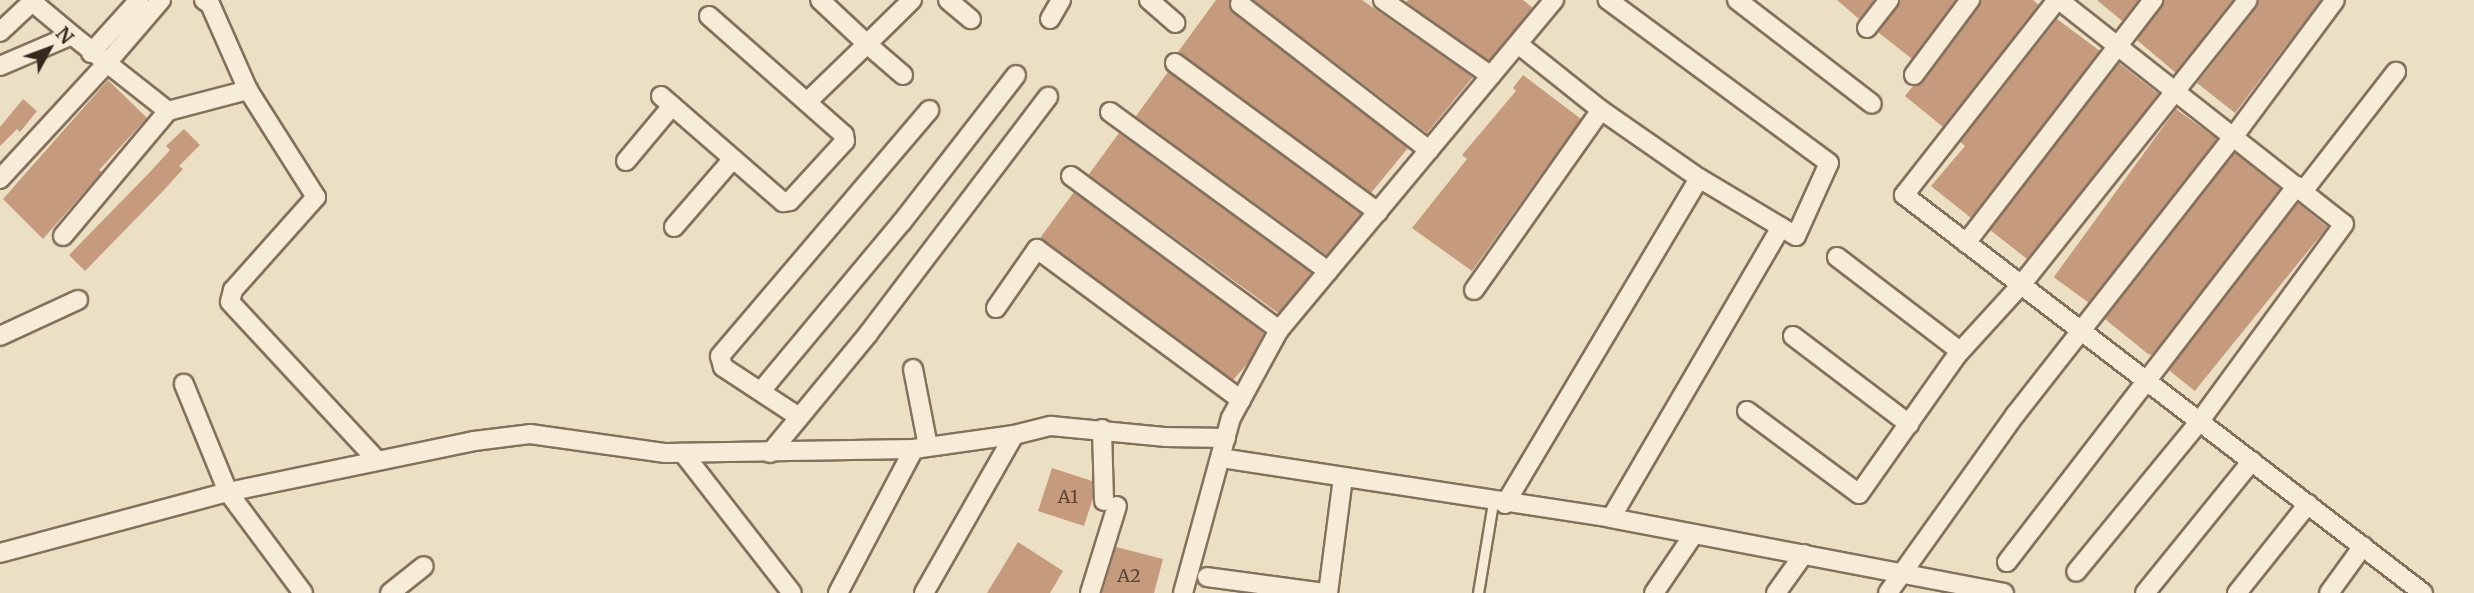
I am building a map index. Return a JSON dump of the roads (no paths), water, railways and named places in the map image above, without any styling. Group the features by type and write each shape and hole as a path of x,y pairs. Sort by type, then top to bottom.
{"street":[{"path":"91,53 139,0"},
{"path":"0,179 161,0"},
{"path":"204,0 211,4 248,90 317,197 233,290 230,302 377,460"},
{"path":"820,0 903,75"},
{"path":"807,102 912,0"},
{"path":"948,0 971,19"},
{"path":"1050,19 1061,0"},
{"path":"1149,0 1175,23"},
{"path":"1383,0 1491,76"},
{"path":"1518,44 1601,110 1699,178 1796,236 1829,163 1608,0"},
{"path":"1737,0 1872,104"},
{"path":"1867,29 1889,0"},
{"path":"1914,75 1970,0"},
{"path":"2076,572 2200,421 2344,228 2342,220 2177,91 2116,48 2058,0 1904,195 2147,380 2200,421 2308,504 2419,592"},
{"path":"1966,243 2153,0"},
{"path":"1747,411 1859,494 1960,351 2021,285 2248,0"},
{"path":"1888,593 2015,415 2234,136 2335,0"},
{"path":"0,32 31,1 91,53 168,111"},
{"path":"1183,593 1226,438 1241,400 1279,330 1518,44 1547,3"},
{"path":"1240,4 1429,150"},
{"path":"626,161 667,101 783,202 790,201 845,141 844,135 709,16"},
{"path":"0,66 72,35"},
{"path":"1175,63 1378,212"},
{"path":"2007,562 2147,380 2396,72"},
{"path":"761,391 910,212 1016,75"},
{"path":"63,236 168,111 248,90"},
{"path":"770,453 868,334 1048,97"},
{"path":"799,417 723,367 720,356 929,110"},
{"path":"1474,290 1601,110"},
{"path":"1110,112 1328,271"},
{"path":"674,227 732,160"},
{"path":"1071,176 1279,330"},
{"path":"1499,503 1699,178"},
{"path":"1611,518 1781,227"},
{"path":"996,308 1037,249 1241,400"},
{"path":"1838,257 1960,351"},
{"path":"0,336 78,300"},
{"path":"1793,336 1909,424"},
{"path":"838,593 921,447 914,369"},
{"path":"184,384 228,492 303,593"},
{"path":"2,549 228,492 377,460 530,434 683,453 770,453 921,447 1014,435 1051,426 1166,437 1226,438"},
{"path":"1090,593 1110,503 1102,429"},
{"path":"924,593 1014,435"},
{"path":"683,453 792,593"},
{"path":"1221,458 1499,503 1611,518 2004,593"},
{"path":"2145,593 2252,461"},
{"path":"1207,577 1326,593 1343,478"},
{"path":"2237,593 2308,504"},
{"path":"1654,593 1694,534"},
{"path":"2329,593 2363,547"},
{"path":"1776,593 1804,554"},
{"path":"390,593 424,566"}],"lane":[{"path":"1478,593 1499,503"}]}
